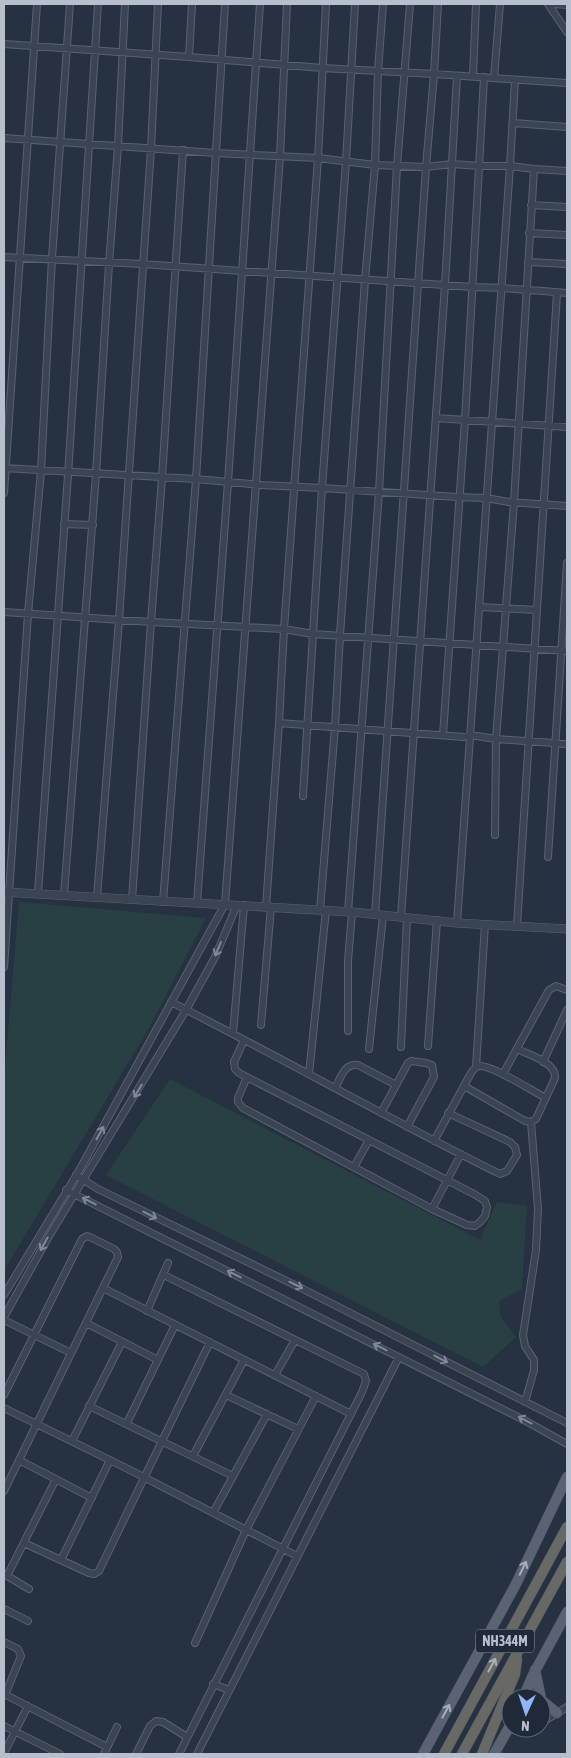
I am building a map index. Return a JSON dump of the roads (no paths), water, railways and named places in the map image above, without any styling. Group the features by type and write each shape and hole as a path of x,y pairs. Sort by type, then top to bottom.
{"highway":[{"name":"NH344M","path":"444,1754 567,1527"},
{"name":"NH344M","path":"462,1754 567,1562"},
{"path":"482,1754 515,1674 517,1653"}],"main road":[{"path":"423,1754 516,1584 567,1477"},
{"path":"527,1688 567,1612"},
{"path":"535,1670 539,1688"},
{"path":"551,1708 557,1713"},
{"path":"494,1754 503,1738"}],"street":[{"path":"4,493 37,4"},
{"path":"4,967 7,892 40,471 52,258 70,4"},
{"path":"38,893 68,472 80,261 90,145 98,4"},
{"path":"64,895 96,474 118,146 125,4"},
{"path":"97,897 151,148 158,4"},
{"path":"189,57 192,4"},
{"path":"163,902 183,624 196,479 225,4"},
{"path":"197,903 218,625 260,4"},
{"path":"4,1295 76,1175 225,904 280,157 287,4"},
{"path":"261,1025 284,629 318,158 326,4"},
{"path":"303,796 355,4"},
{"path":"309,1074 323,910 340,635 375,165 378,71 383,4"},
{"path":"348,1031 350,912 379,492 397,166 410,4"},
{"path":"369,1049 379,915 388,731 438,4"},
{"path":"473,76 476,4"},
{"path":"494,78 500,4"},
{"path":"548,4 567,32"},
{"path":"554,4 567,5"},
{"path":"558,19 567,20"},
{"path":"4,44 350,70 567,83"},
{"path":"401,1047 404,917 414,733 445,286 457,76"},
{"path":"443,735 465,420 484,77"},
{"path":"457,923 515,80"},
{"path":"512,123 567,127"},
{"path":"4,138 215,153 318,158 375,165 426,167 452,164 567,170"},
{"path":"132,900 183,150"},
{"path":"495,835 496,739 514,502 534,169"},
{"path":"531,205 567,207"},
{"path":"529,233 567,235"},
{"path":"4,257 52,258 109,264 142,264 309,277 445,286 501,287 526,291 567,293"},
{"path":"528,262 567,264"},
{"path":"517,926 557,293"},
{"path":"436,418 567,427"},
{"path":"5,468 486,498 567,506"},
{"path":"64,524 92,525"},
{"path":"548,857 564,651 567,562"},
{"path":"479,607 537,610"},
{"path":"4,612 284,629 313,634 564,651"},
{"path":"279,723 464,737 470,735 528,742 567,744"},
{"path":"7,892 323,910 457,923 567,929"},
{"path":"71,1353 4,1318 48,1238 186,1010 241,905"},
{"path":"233,1034 241,905"},
{"path":"428,1046 438,920"},
{"path":"476,1067 486,924"},
{"path":"503,1074 549,990 556,986 567,990"},
{"path":"172,1002 434,1141 500,1174 507,1171 517,1155 517,1150 510,1142 448,1113"},
{"path":"543,1062 567,1010"},
{"path":"244,1040 234,1062 234,1066 239,1074 247,1078 369,1140 485,1202 488,1207 485,1216 475,1226 467,1225 432,1209 240,1105 238,1098 247,1078"},
{"path":"464,1086 525,1121 531,1122 536,1120 555,1078 555,1073 552,1068 543,1062 517,1048"},
{"path":"381,1113 406,1066 411,1061 426,1063 433,1068 434,1077 407,1127"},
{"path":"336,1088 346,1069 353,1064 396,1085"},
{"path":"434,1141 470,1073 476,1067 480,1066 503,1074 546,1098"},
{"path":"525,1402 534,1370 534,1360 524,1346 523,1335 536,1250 538,1209 531,1122"},
{"path":"354,1167 369,1140"},
{"path":"432,1209 448,1182 461,1154"},
{"path":"76,1175 165,1222 312,1293 567,1423"},
{"path":"66,1190 524,1420 567,1444"},
{"path":"4,1395 84,1237 90,1237 114,1249 118,1257 4,1491"},
{"path":"148,1311 168,1263"},
{"path":"164,1275 364,1374 366,1378 365,1385 351,1414 179,1754"},
{"path":"103,1288 351,1414"},
{"path":"86,1323 158,1360"},
{"path":"127,1423 175,1325"},
{"path":"275,1376 295,1340"},
{"path":"72,1441 122,1342"},
{"path":"24,1543 89,1573 94,1574 99,1571 210,1342"},
{"path":"197,1754 399,1357"},
{"path":"193,1456 244,1360"},
{"path":"226,1395 298,1430"},
{"path":"195,1643 246,1530 316,1396"},
{"path":"89,1406 233,1476"},
{"path":"4,1408 283,1547 297,1556"},
{"path":"213,1513 267,1414"},
{"path":"19,1460 92,1498"},
{"path":"61,1560 110,1460"},
{"path":"29,1589 6,1575 56,1479"},
{"path":"4,1609 28,1621"},
{"path":"4,1642 18,1650 21,1656 4,1694 107,1747"},
{"path":"214,1684 229,1690"},
{"path":"4,1753 28,1706"},
{"path":"551,1716 567,1707"},
{"path":"136,1754 150,1726 156,1721 163,1722 187,1737"},
{"path":"4,1726 60,1754"},
{"path":"104,1754 117,1727"}]}
